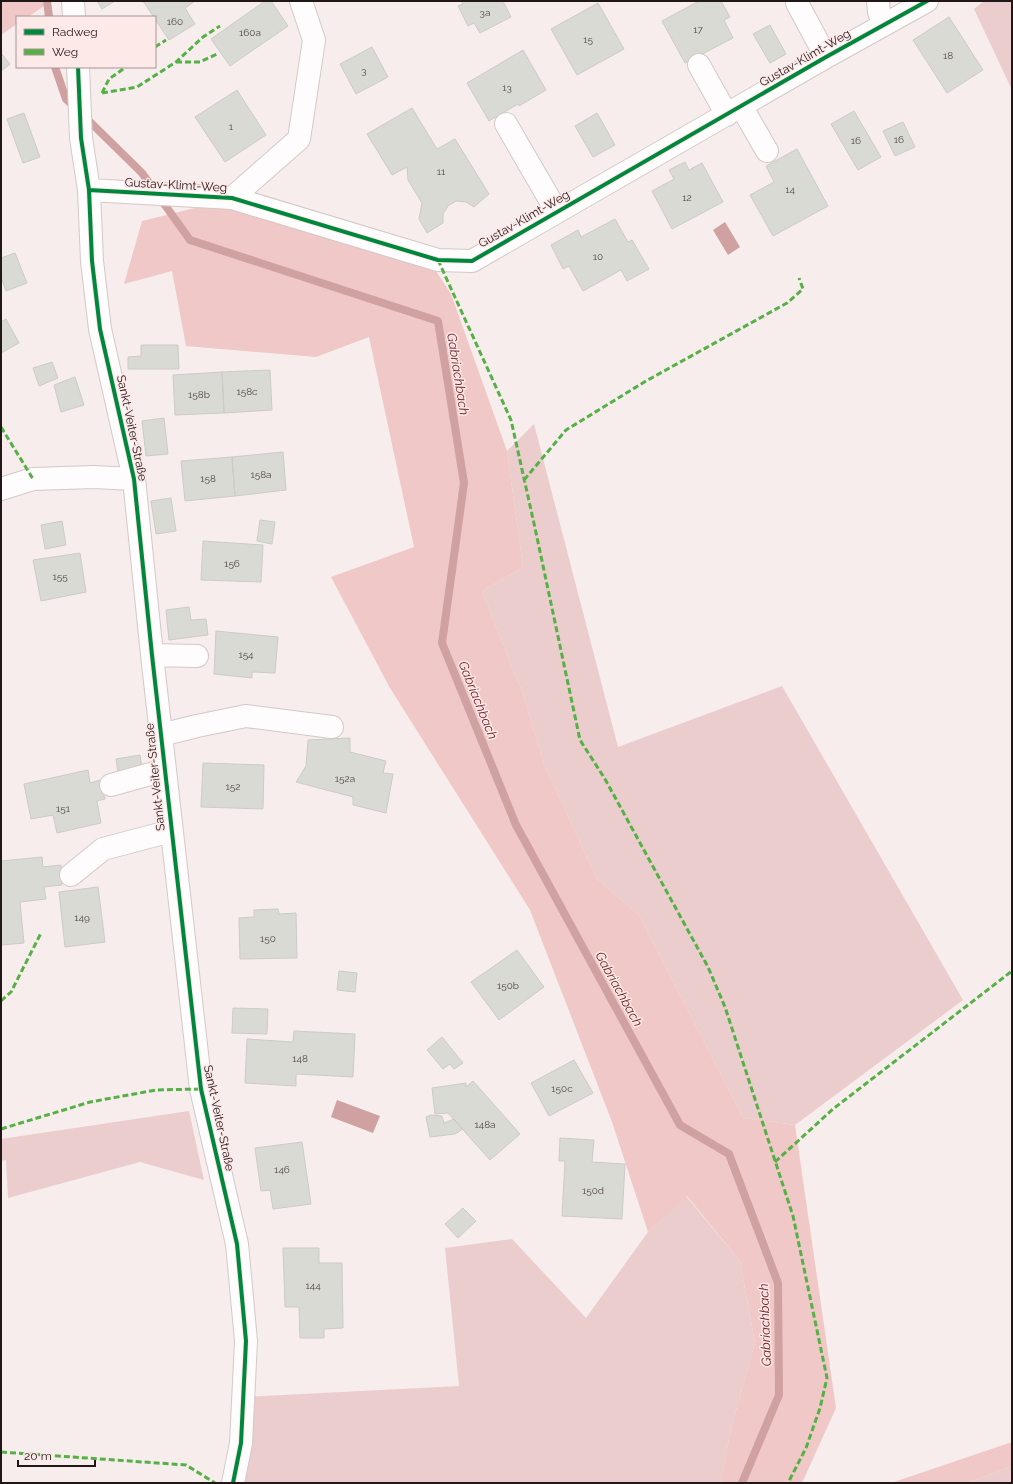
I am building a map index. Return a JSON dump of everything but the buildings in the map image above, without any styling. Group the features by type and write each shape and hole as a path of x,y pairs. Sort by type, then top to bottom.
{"street":[{"path":"73,1 74,16"},
{"name":"Gustav-Klimt-Weg","path":"232,198 299,139 314,40 301,1"},
{"path":"878,1 879,12 884,25"},
{"name":"Gustav-Klimt-Weg","path":"89,190 232,198 438,260 472,261 826,57 927,1"},
{"path":"797,3 826,57"},
{"path":"699,66 767,151"},
{"name":"Sankt-Veiter-Straße","path":"78,71 81,138 89,190 92,261 100,329 134,479 164,770 201,1089 237,1244 246,1341 241,1443 233,1483"},
{"path":"506,124 557,212"},
{"name":"Sankt-Veiter-Straße","path":"1,489 33,479 94,477 134,479"},
{"path":"152,655 197,656"},
{"path":"161,735 246,716 332,727"},
{"path":"111,785 164,770"},
{"path":"71,875 103,849 172,831"}],"shaded area":[{"path":"1,1 43,1 44,6 29,16 16,16 16,25 1,35"},
{"path":"984,1 1012,1 1012,90 974,9"},
{"path":"215,203 432,265 451,294 507,451 523,567 482,591 523,694 544,764 597,879 639,915 743,1118 795,1125 836,1408 802,1483 720,1483 732,1425 755,1343 740,1261 687,1196 648,1232 612,1122 530,910 390,688 331,577 414,547 369,337 316,357 186,346 172,271 124,284 142,221"},
{"path":"725,222 740,247 728,255 713,230"},
{"path":"534,424 618,747 782,686 963,1000 795,1125 743,1118 639,915 597,879 544,764 523,694 482,591 523,567 507,451"},
{"path":"337,1100 380,1116 373,1133 331,1117"},
{"path":"189,1111 204,1180 140,1162 8,1198 6,1160 1,1161 1,1139"},
{"path":"686,1196 740,1261 755,1343 732,1425 720,1483 233,1483 244,1397 459,1386 445,1248 512,1239 586,1318 648,1232"},
{"path":"1012,1442 1012,1466 967,1483 891,1483"},
{"path":"1012,1466 1012,1483 967,1483"}],"waterway":[{"name":"Gabriachbach","path":"47,1 49,16"},
{"name":"Gabriachbach","path":"55,68 66,99 76,108"},
{"name":"Gabriachbach","path":"84,116 142,173 190,240 438,321 464,483 442,643 516,825 680,1125 729,1154 778,1283 779,1395 742,1483"}],"marked path":[{"path":"102,93 137,87 176,62 203,37 220,26"},
{"path":"156,46 166,40"},
{"path":"176,62 200,62 217,54"},
{"path":"102,93 109,79 125,68"},
{"path":"438,260 511,420 580,740 605,779 708,967 725,1007 793,1216 827,1378 820,1408 806,1448 788,1483"},
{"path":"524,480 566,430 646,381 787,303 803,289 799,278"},
{"path":"1,427 33,479"},
{"path":"1,1001 11,992 41,933"},
{"path":"775,1162 833,1109 1012,971"},
{"path":"1,1129 90,1102 156,1090 201,1089"},
{"path":"1,1452 186,1465 215,1483"}],"cycle path":[{"path":"89,190 232,198 438,260 472,261 826,57 927,1"},
{"path":"78,68 81,138 89,190 92,261 100,329 134,479 152,655 201,1089 237,1244 246,1341 241,1443 233,1483"}]}
